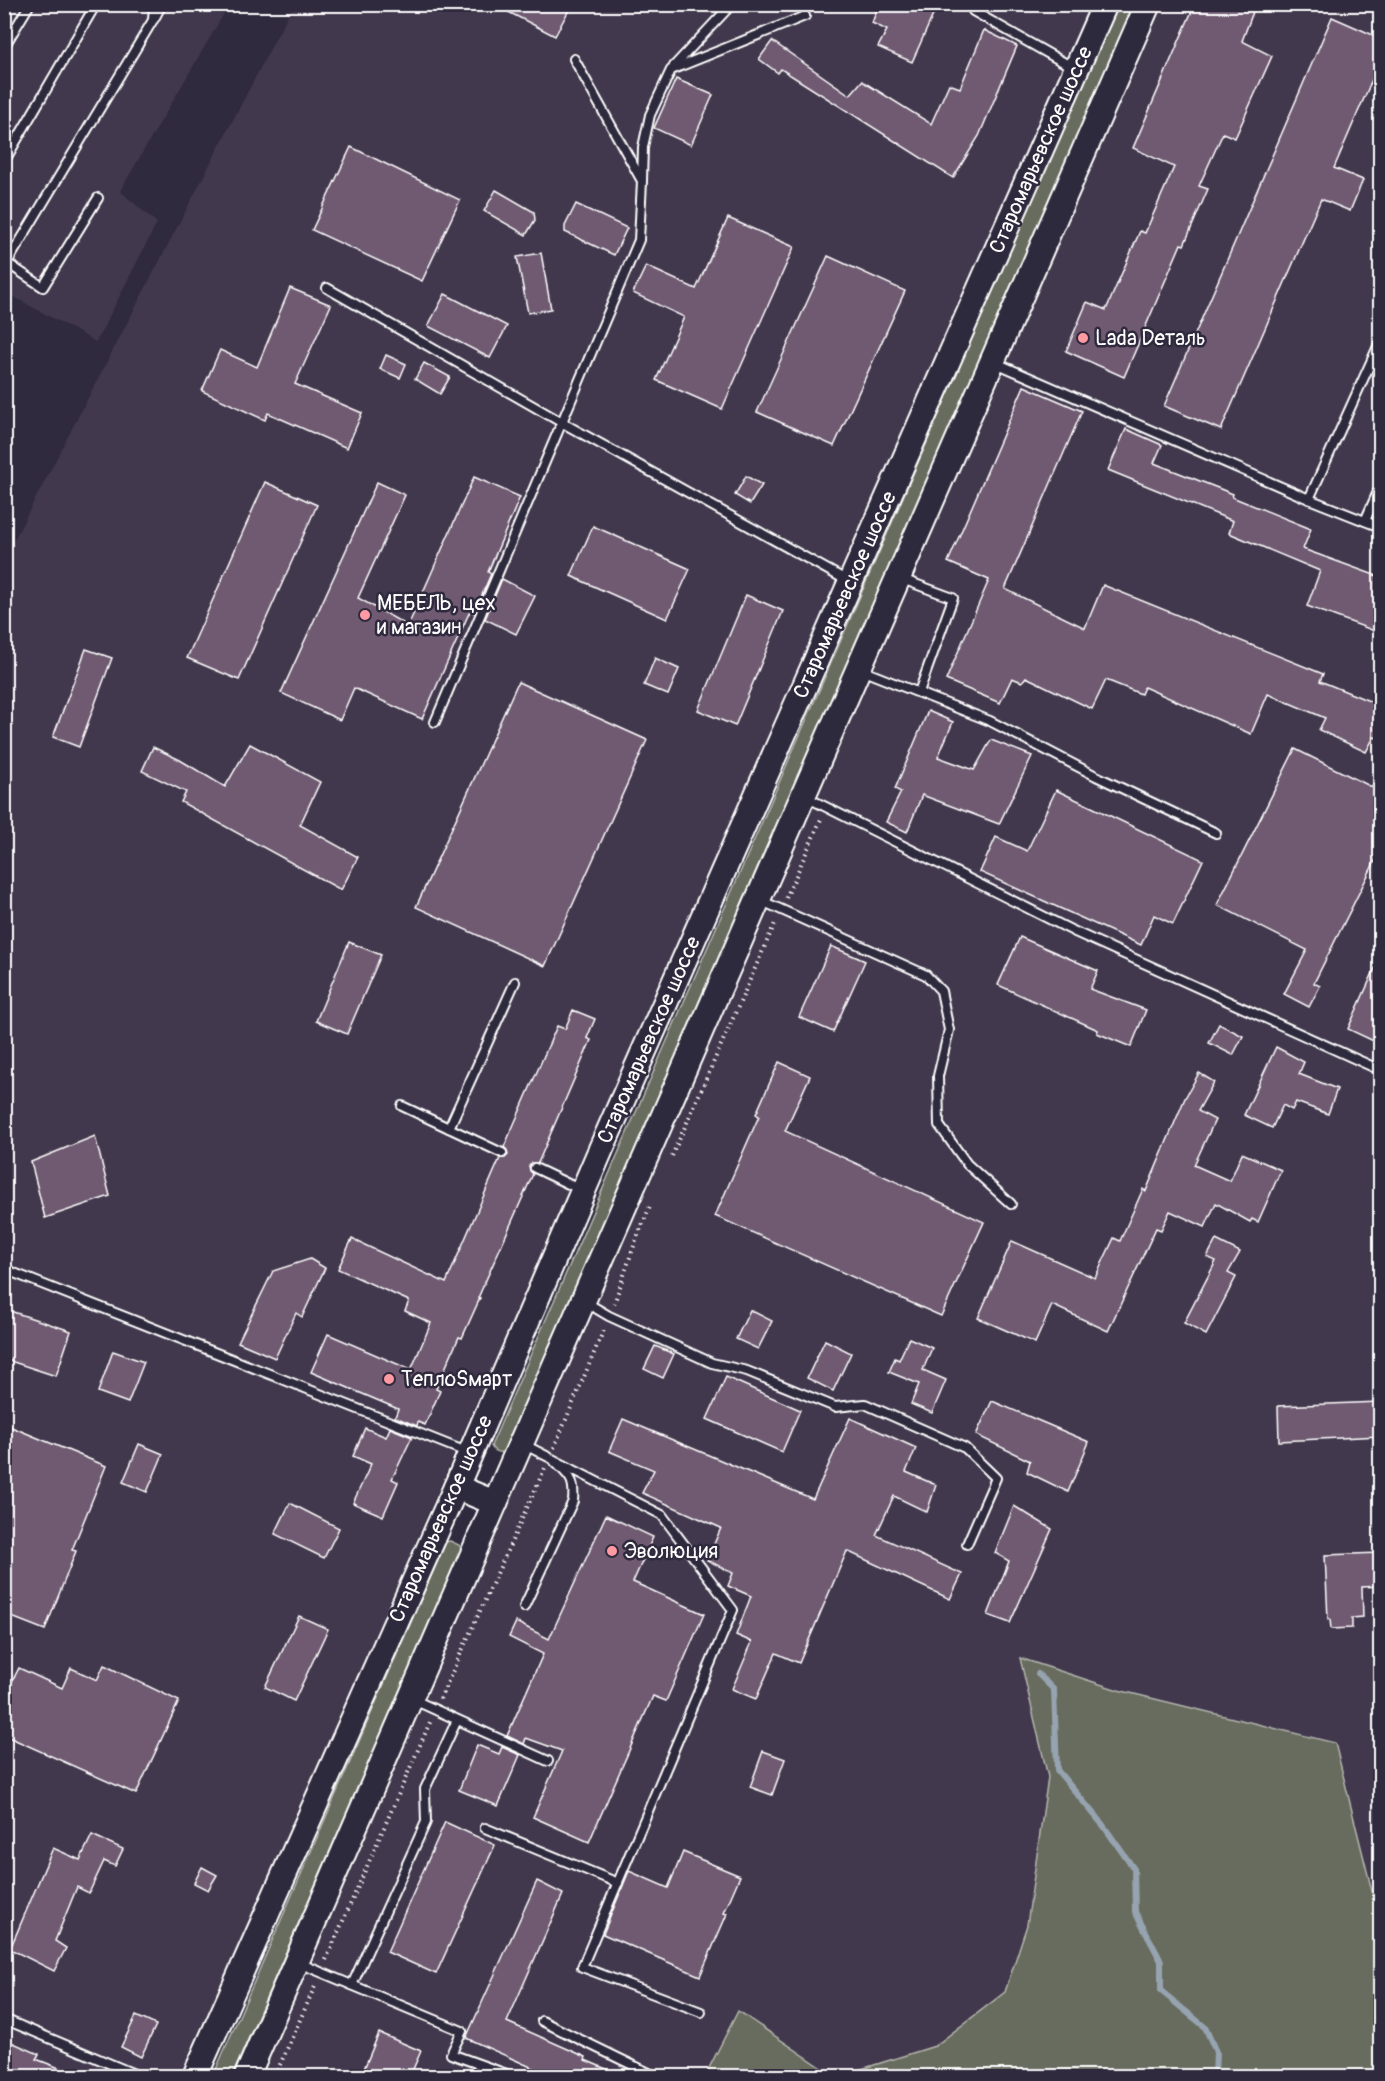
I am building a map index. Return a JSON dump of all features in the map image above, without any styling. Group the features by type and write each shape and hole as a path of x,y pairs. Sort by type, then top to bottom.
{"main road":[{"name":"Старомарьевское шоссе","path":"195,2076 456,1487 583,1191 1105,4"},
{"name":"Старомарьевское шоссе","path":"247,2076 802,795 1148,4"},
{"path":"456,1487 495,1503"}],"lane":[{"path":"4,47 30,4"},
{"path":"4,162 96,4"},
{"path":"153,20 154,4"},
{"path":"98,198 43,287 6,263 162,4"},
{"path":"435,722 639,240 643,147 650,115 671,70 732,4"},
{"path":"973,11 1076,70"},
{"path":"671,70 805,16"},
{"path":"574,59 642,181"},
{"path":"327,288 850,583"},
{"path":"1309,499 1380,342"},
{"path":"992,361 1309,499 1380,527"},
{"path":"1365,521 1380,487"},
{"path":"898,577 953,598 919,692"},
{"path":"858,669 990,721 1096,776 1216,833"},
{"path":"802,795 1073,931 1380,1070"},
{"path":"758,899 926,975 941,991 949,1030 938,1076 939,1125 967,1164 1011,1204"},
{"path":"448,1128 515,982"},
{"path":"402,1106 502,1153"},
{"path":"535,1168 583,1191"},
{"path":"4,1269 470,1454"},
{"path":"583,1301 609,1316 712,1363 747,1371 835,1407 865,1404 966,1448 996,1478 967,1544"},
{"path":"522,1443 662,1515 733,1610 582,1967 701,2012"},
{"path":"524,1607 573,1501 575,1486 550,1456"},
{"path":"410,1698 548,1761"},
{"path":"352,1985 426,1822 425,1789 457,1720"},
{"path":"485,1828 618,1883"},
{"path":"297,1962 462,2031 451,2054 512,2076"},
{"path":"4,2019 139,2076"},
{"path":"542,2021 655,2076"}],"path":[{"path":"672,1156 826,807"},
{"path":"275,2076 435,1710 550,1456 609,1316 653,1199"}],"shaded area":[{"path":"4,5 229,5 120,191 157,223 96,342 5,292"},
{"path":"293,5 1092,5 784,699 182,2076 5,2076 4,559"},
{"path":"1157,5 1380,5 1380,1923 1335,1743 1118,1690 1021,1658 1048,1777 1027,1925 1005,1992 935,2046 834,2076 738,2011 705,2076 253,2076"}],"green space":[{"path":"1121,8 1129,11 1132,16 505,1452 497,1452 491,1446 1115,9"},
{"path":"450,1541 462,1549 232,2076 213,2076 446,1542"},
{"path":"1020,1658 1118,1690 1335,1743 1380,1923 1380,2076 839,2076 935,2046 1005,1992 1027,1925 1048,1777"},
{"path":"738,2011 834,2076 705,2076"}],"building":[{"path":"493,4 572,4 555,36"},
{"path":"879,4 938,4 912,62 878,47 887,30 872,23"},
{"path":"1195,4 1256,4 1242,41 1272,56 1235,138 1223,133 1199,186 1208,189 1184,245 1181,244 1124,377 1066,351 1087,302 1106,310 1140,231 1145,233 1174,167 1133,148"},
{"path":"1332,17 1380,38 1380,61 1334,168 1363,180 1350,211 1321,199 1221,430 1164,406"},
{"path":"984,30 1017,46 979,136 953,178 781,69 778,73 759,59 772,41 850,95 862,81 931,124 949,84 960,88"},
{"path":"676,79 713,95 691,145 654,128"},
{"path":"351,147 460,200 422,281 312,230"},
{"path":"496,190 534,212 535,220 526,235 484,211"},
{"path":"576,204 627,228 614,255 565,232 565,226"},
{"path":"728,218 794,247 722,409 656,380 684,317 633,293 646,266 696,289"},
{"path":"541,253 551,309 528,313 517,257"},
{"path":"828,256 905,291 834,446 757,412"},
{"path":"290,288 331,305 295,384 362,413 347,448 268,413 265,420 202,391 220,350 257,367"},
{"path":"445,294 507,326 490,358 428,326"},
{"path":"386,355 406,364 400,378 380,369"},
{"path":"424,363 450,377 440,394 415,379"},
{"path":"1024,386 1082,411 1005,589 1085,628 1103,585 1323,674 1320,681 1372,702 1373,708 1380,710 1380,739 1374,737 1366,752 1319,730 1325,718 1268,694 1251,734 1144,687 1141,694 1106,680 1092,709 1026,677 1022,682 1012,678 1000,703 946,680 989,580 948,562"},
{"path":"1126,429 1162,445 1154,463 1233,494 1232,497 1311,529 1303,549 1380,577 1380,633 1307,606 1320,571 1229,533 1233,521 1108,470"},
{"path":"746,476 762,485 750,504 735,495"},
{"path":"474,477 520,497 488,572 491,574 474,613 470,611 422,719 354,688 340,720 281,693 377,482 405,495 358,598 408,626"},
{"path":"265,482 317,505 239,680 187,658"},
{"path":"593,526 690,569 667,619 571,576"},
{"path":"502,579 535,596 516,634 485,619"},
{"path":"746,595 783,611 735,726 698,710"},
{"path":"86,649 112,658 79,747 53,737"},
{"path":"655,658 679,669 668,695 644,685"},
{"path":"518,682 647,740 545,966 416,907"},
{"path":"928,711 953,722 938,757 974,770 991,740 1032,756 999,824 922,795 907,832 886,822 901,792 895,789"},
{"path":"250,744 320,782 300,825 358,857 341,890 181,802 186,792 142,771 153,747 225,787"},
{"path":"1295,749 1380,791 1380,851 1314,983 1320,986 1309,1007 1284,994 1307,950 1217,905"},
{"path":"1056,790 1203,860 1173,924 1154,915 1141,945 980,872 996,837 1027,851"},
{"path":"1020,937 1098,971 1090,989 1146,1010 1131,1047 998,985"},
{"path":"349,942 381,955 347,1034 316,1021"},
{"path":"831,946 865,961 833,1032 799,1017"},
{"path":"1380,957 1380,1044 1348,1029"},
{"path":"573,1010 595,1019 587,1038 591,1040 538,1163 532,1163 529,1166 533,1174 462,1338 459,1337 436,1389 440,1391 425,1425 418,1422 417,1426 395,1417 398,1409 311,1372 328,1334 411,1370 431,1323 405,1311 409,1301 338,1269 352,1239 446,1283 500,1158 508,1155 504,1147 557,1026 565,1029"},
{"path":"1219,1024 1243,1036 1233,1055 1209,1043"},
{"path":"1276,1047 1304,1062 1299,1074 1337,1089 1328,1114 1296,1102 1292,1110 1283,1105 1272,1128 1244,1115"},
{"path":"779,1062 810,1076 785,1131 984,1222 941,1316 715,1216 759,1116 756,1114"},
{"path":"1199,1073 1214,1082 1198,1111 1215,1120 1194,1165 1230,1181 1242,1153 1281,1170 1258,1222 1252,1219 1250,1222 1216,1203 1205,1227 1170,1211 1161,1230 1156,1228 1108,1331 1052,1305 1035,1343 978,1318 1012,1241 1095,1278 1114,1238 1120,1241 1143,1189 1146,1191 1185,1098"},
{"path":"95,1136 110,1196 45,1218 31,1162"},
{"path":"1216,1240 1240,1252 1228,1273 1236,1277 1206,1335 1184,1323 1216,1261 1207,1257"},
{"path":"310,1259 325,1268 302,1317 296,1313 275,1358 238,1342 273,1271"},
{"path":"4,1309 71,1331 56,1376 4,1359"},
{"path":"750,1310 772,1321 758,1349 736,1339"},
{"path":"909,1338 932,1348 923,1370 946,1380 932,1413 911,1404 919,1384 889,1372 895,1358 899,1360"},
{"path":"825,1340 851,1353 833,1391 807,1378"},
{"path":"655,1346 674,1354 663,1378 644,1369"},
{"path":"113,1351 144,1362 128,1403 98,1392"},
{"path":"726,1377 800,1410 782,1452 707,1419"},
{"path":"992,1401 1089,1442 1068,1492 1027,1472 1030,1461 976,1435"},
{"path":"1380,1402 1380,1436 1279,1441 1278,1406"},
{"path":"850,1418 916,1448 906,1472 936,1485 927,1512 894,1496 876,1535 962,1574 950,1599 847,1551 799,1663 776,1653 756,1699 732,1689 752,1642 736,1635 751,1596 728,1586 733,1573 707,1560 721,1528 642,1493 654,1470 609,1451 623,1419 813,1499"},
{"path":"4,1424 106,1466 72,1550 76,1551 45,1630 4,1614"},
{"path":"365,1428 386,1437 390,1428 412,1437 392,1479 398,1482 383,1516 353,1503 371,1464 353,1456"},
{"path":"139,1444 163,1454 147,1492 123,1482"},
{"path":"290,1503 339,1528 324,1558 275,1534"},
{"path":"1014,1506 1052,1529 1010,1623 988,1615 1009,1561 995,1553"},
{"path":"606,1515 653,1537 633,1582 704,1614 666,1701 653,1696 589,1842 533,1817 562,1751 526,1738 524,1744 507,1736 543,1654 509,1637 516,1622 549,1639"},
{"path":"1380,1553 1380,1586 1362,1587 1363,1617 1352,1618 1352,1628 1331,1629 1330,1619 1328,1619 1325,1555"},
{"path":"299,1616 328,1629 294,1701 265,1687"},
{"path":"104,1665 179,1701 136,1794 4,1735 4,1697 19,1668 62,1688 71,1668 97,1680"},
{"path":"477,1745 499,1754 502,1747 520,1755 498,1806 459,1790"},
{"path":"763,1751 785,1759 772,1795 750,1787"},
{"path":"445,1822 495,1845 436,1974 387,1952"},
{"path":"92,1835 123,1849 115,1866 104,1861 89,1893 77,1887 55,1941 66,1948 54,1971 10,1949 53,1848 80,1860"},
{"path":"683,1852 740,1876 724,1913 727,1914 700,1976 603,1934 629,1871 668,1888"},
{"path":"202,1867 217,1875 208,1890 194,1883"},
{"path":"537,1881 563,1894 507,2022 623,2076 551,2076 466,2038"},
{"path":"136,2016 156,2025 141,2057 121,2047"},
{"path":"379,2033 421,2051 410,2076 361,2076"},
{"path":"4,2039 39,2054 36,2059 78,2075 4,2076"}],"waterway":[{"path":"1038,1674 1054,1690 1057,1770 1103,1825 1134,1869 1135,1912 1161,1961 1161,1991 1205,2027 1216,2052 1215,2076"}],"place":[{"name":"Lada Dеталь","path":"1083,338"},
{"name":"МЕБЕЛЬ, цех и магазин","path":"365,615"},
{"name":"ТеплоSмарт","path":"389,1379"},
{"name":"Эволюция","path":"612,1551"}]}
